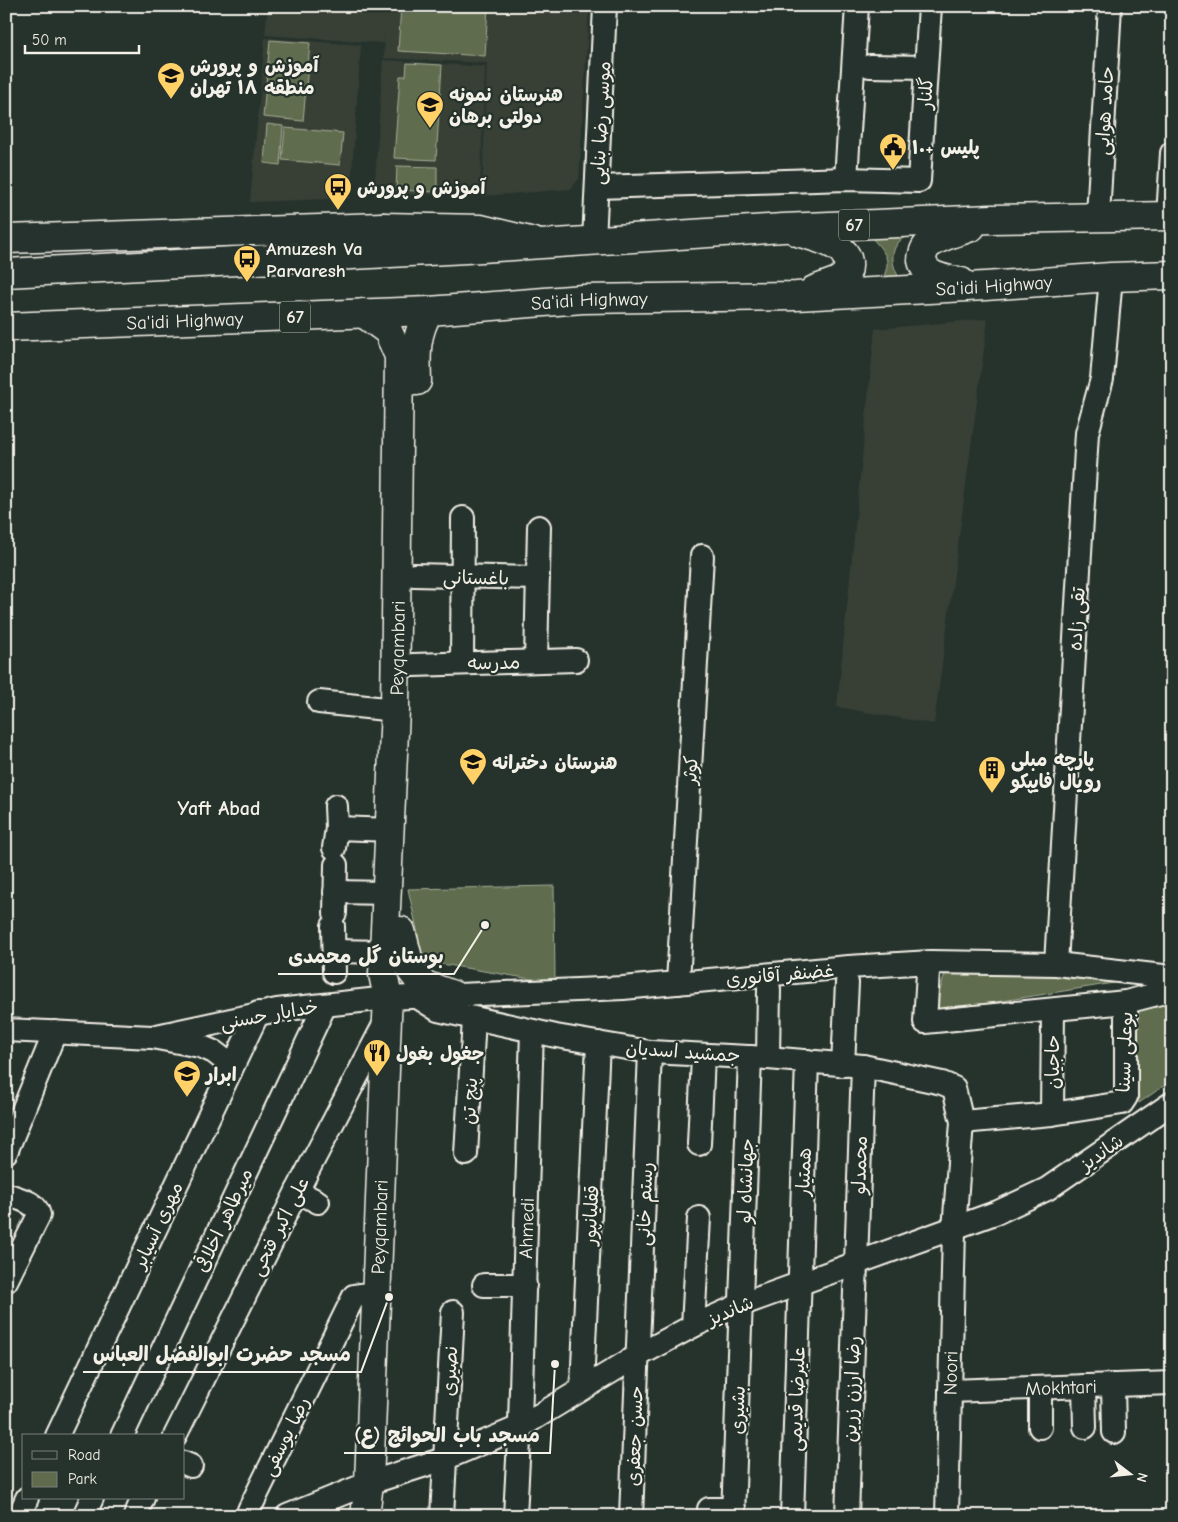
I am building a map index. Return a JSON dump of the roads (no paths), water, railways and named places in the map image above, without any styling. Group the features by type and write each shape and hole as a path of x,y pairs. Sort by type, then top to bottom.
{"main road":[{"name":"67","path":"6,273 594,241 783,228 992,219 1170,216"},
{"path":"985,286 935,276 926,270 922,254 927,246 939,239 992,219"},
{"path":"6,223 40,238"},
{"path":"238,259 383,227"},
{"path":"6,239 383,227 481,229 538,243"},
{"path":"783,228 831,243 844,251 848,260 849,268 846,275 838,281 796,296"},
{"name":"Sa'idi Highway","path":"6,327 429,311 582,299 796,296 1172,275"},
{"path":"408,354 429,311"},
{"name":"Peyqambari","path":"363,313 388,331 408,354 417,384 414,575 404,665 395,710 383,974 388,1008 369,1483 365,1516"},
{"name":"Peyqambari","path":"388,1008 399,976 401,930 408,354"},
{"path":"401,930 411,970 422,984 453,995"}],"street":[{"name":"موسی رضا بنایی","path":"594,241 605,6"},
{"path":"597,187 846,179 857,6"},
{"name":"گلنار","path":"846,179 920,180 930,6"},
{"name":"حامد هوایی","path":"1098,216 1110,6"},
{"path":"870,66 926,67"},
{"path":"1170,216 1172,153"},
{"name":"تقی زاده","path":"1056,964 1087,433 1102,379 1111,277"},
{"path":"462,662 463,518"},
{"path":"536,661 539,527"},
{"name":"کوثر","path":"678,984 702,556"},
{"name":"باغستانی","path":"414,575 538,578"},
{"name":"مدرسه","path":"404,665 576,660"},
{"path":"319,702 395,710"},
{"path":"384,952 335,962 336,837 391,830"},
{"path":"334,910 388,893"},
{"path":"931,962 928,972 925,1022 1126,1002 1172,990"},
{"name":"غضنفر آقانوری","path":"388,1008 416,996 678,984 848,967 931,962 1056,964 1172,977"},
{"name":"محمدلو","path":"847,982 853,1065 856,1263"},
{"name":"جهانشاه لو","path":"740,1305 759,1057 769,989"},
{"name":"جمشید اسدیان","path":"416,996 438,1010 474,1019 650,1052 702,1056 759,1057 853,1065 942,1083 954,1088"},
{"name":"بوعلی سینا","path":"1052,1114 1122,1103 1126,1097 1126,1002"},
{"name":"خدایار حسنی","path":"152,1037 258,1014 325,1005 388,1008"},
{"name":"میرطاهر اخلاقی","path":"123,1434 325,1005"},
{"name":"علی اکبر فتحی","path":"175,1434 388,1008"},
{"name":"حاجیان","path":"1052,1114 1053,1010"},
{"name":"مهری آسیابر","path":"58,1434 258,1014"},
{"name":"پنج تن","path":"466,1154 474,1019"},
{"name":"خدایار حسنی","path":"6,1030 152,1037 200,1046 214,1052 222,1059 230,1072"},
{"name":"Ahmedi","path":"515,1516 525,1285 532,1030"},
{"path":"6,1152 55,1032"},
{"name":"قفلیانپور","path":"582,1387 598,1043"},
{"name":"رستم خانی","path":"637,1356 650,1052"},
{"path":"699,1144 702,1056"},
{"name":"همتیار","path":"800,1282 806,1061"},
{"name":"Noori","path":"947,1516 954,1230 962,1122 954,1088"},
{"name":"شاندیز","path":"286,1516 308,1511 369,1483 444,1459 520,1427 582,1387 637,1356 693,1326 740,1305 800,1282 954,1230 1047,1189 1172,1103"},
{"path":"962,1122 1052,1114"},
{"path":"297,1191 318,1202"},
{"path":"6,1194 37,1208 39,1215 6,1281"},
{"path":"693,1326 699,1218"},
{"name":"رضا ارزن زرین","path":"847,1516 856,1263"},
{"name":"علیرضا قدیمی","path":"792,1516 800,1282"},
{"path":"484,1285 525,1285"},
{"name":"رضا یوسفی","path":"251,1516 249,1510 354,1296 376,1293"},
{"name":"بشیری","path":"733,1512 725,1482 740,1305"},
{"name":"نصیری","path":"442,1516 452,1312"},
{"name":"حسن جعفری","path":"631,1516 637,1356"},
{"name":"Mokhtari","path":"950,1391 1172,1383"},
{"path":"1112,1385 1114,1432"},
{"path":"1084,1386 1085,1427"},
{"path":"1040,1388 1040,1427"},
{"path":"19,1516 26,1500"},
{"path":"84,1516 91,1500"},
{"path":"135,1516 142,1500"},
{"path":"709,1509 733,1512"}],"place":[{"name":"آموزش و پرورش منطقه ۱۸ تهران","path":"171,100"},
{"name":"هنرستان نمونه دولتی برهان","path":"430,129"},
{"name":"پلیس +۱۰","path":"893,171"},
{"name":"آموزش و پرورش","path":"338,211"},
{"name":"Amuzesh Va Parvaresh","path":"247,283"},
{"name":"هنرستان دخترانه","path":"473,786"},
{"name":"پارچه مبلی رویال فایپکو","path":"992,794"},
{"name":"بوستان گل محمدی","path":"485,925"},
{"name":"جغول بغول","path":"377,1077"},
{"name":"ابرار","path":"187,1098"},
{"name":"مسجد حضرت ابوالفضل العباس","path":"389,1297"},
{"name":"مسجد باب الحوائج (ع)","path":"555,1364"}],"district":[{"name":"Yaft Abad","path":"219,808"}]}
